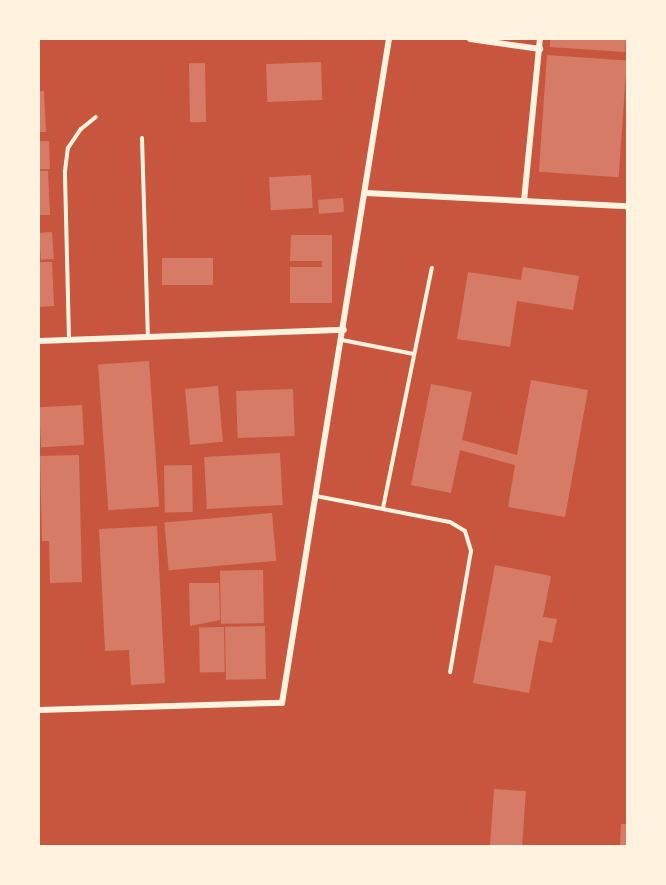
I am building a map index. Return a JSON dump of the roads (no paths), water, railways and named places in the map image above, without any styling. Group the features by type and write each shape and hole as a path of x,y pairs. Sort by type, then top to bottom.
{"street":[{"path":"39,710 282,703 344,330 389,39"},
{"path":"470,39 540,49"},
{"path":"524,201 540,39"},
{"path":"366,193 627,206"},
{"path":"39,341 344,330"}],"lane":[{"path":"69,340 65,171 68,148 81,129 96,117"},
{"path":"142,138 148,337"},
{"path":"383,508 432,268"},
{"path":"342,340 414,354"},
{"path":"316,496 450,522 465,531 471,551 450,672"}]}
